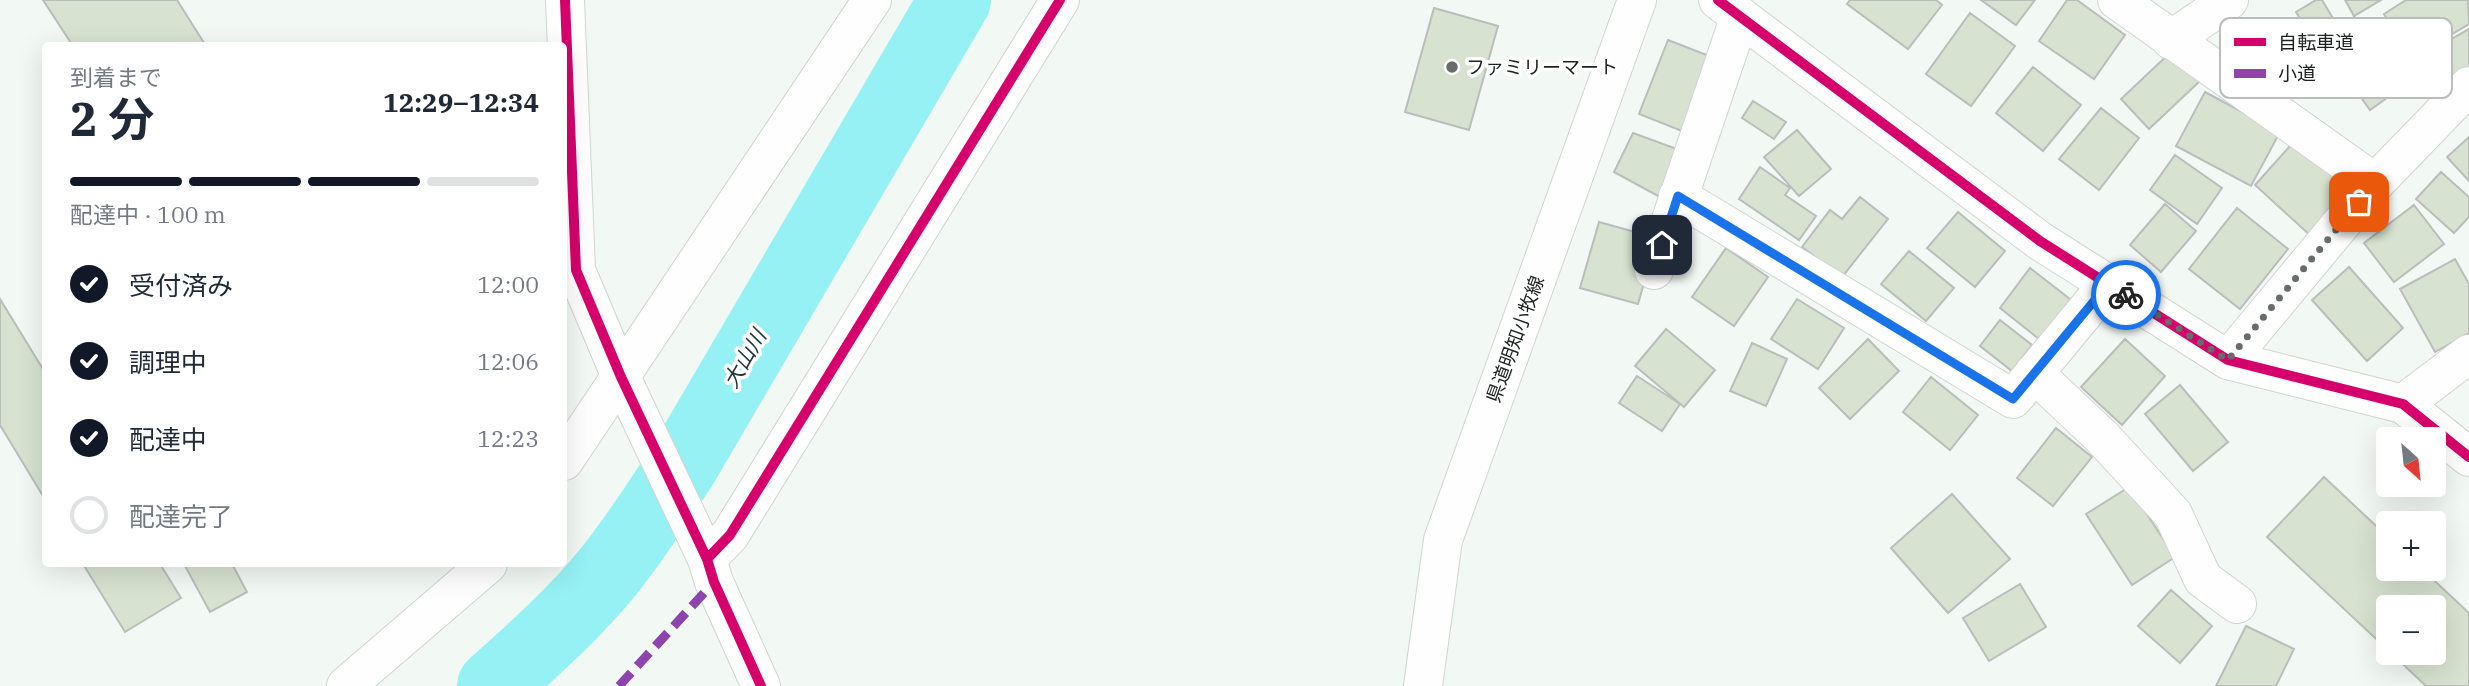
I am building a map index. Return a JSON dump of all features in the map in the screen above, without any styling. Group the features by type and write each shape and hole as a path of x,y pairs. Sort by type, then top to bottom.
{"street":[{"path":"565,0 567,42"},
{"path":"567,457 872,0"},
{"path":"707,559 730,535 1060,0"},
{"name":"県道明知小牧線","path":"1423,686 1443,540 1637,0"},
{"path":"2117,0 2220,74"},
{"path":"2171,40 2230,0"},
{"path":"1654,270 1678,196 1729,8 2040,241 2228,360 2403,404 2469,457"},
{"path":"567,49 576,270 621,377 707,559 714,582 761,686"},
{"path":"2228,360 2375,183 2469,86"},
{"path":"2254,98 2375,183"},
{"path":"1678,196 2013,399 2108,284"},
{"path":"2403,404 2469,354"},
{"path":"2034,373 2102,437 2173,514 2203,579 2237,604"},
{"path":"346,686 485,567"}],"building":[{"path":"43,0 177,0 203,42 70,42"},
{"path":"1850,0 1936,0 1942,5 1908,49 1847,4"},
{"path":"1981,0 2035,0 2016,25"},
{"path":"2067,0 2077,0 2125,35 2094,79 2039,41"},
{"path":"2316,0 2322,0 2333,18 2300,18 2296,12"},
{"path":"2345,0 2381,0 2354,16"},
{"path":"2406,0 2468,0 2469,24 2452,34 2452,18 2386,18 2384,14"},
{"path":"1434,8 1498,26 1469,130 1405,112"},
{"path":"1970,13 2015,46 1971,106 1926,74"},
{"path":"2469,29 2469,70 2452,80 2452,39"},
{"path":"1668,40 1717,59 1687,133 1639,114"},
{"path":"2172,51 2200,81 2149,129 2121,99"},
{"path":"2033,67 2081,105 2043,151 1996,113"},
{"path":"2205,92 2280,132 2251,186 2176,146"},
{"path":"2361,98 2387,98 2370,110"},
{"path":"1753,101 1786,122 1774,139 1742,118"},
{"path":"2101,108 2139,138 2099,190 2059,159"},
{"path":"1797,130 1831,169 1799,196 1764,157"},
{"path":"1633,133 1677,149 1660,197 1614,172"},
{"path":"2298,137 2354,188 2311,236 2255,185"},
{"path":"2469,137 2469,181 2447,157"},
{"path":"2175,155 2222,188 2197,224 2150,190"},
{"path":"1760,167 1790,188 1785,195 1816,216 1799,240 1739,199"},
{"path":"2441,172 2469,197 2469,217 2454,233 2416,199"},
{"path":"1860,197 1888,219 1842,277 1802,247 1830,210 1842,219"},
{"path":"2165,204 2196,231 2161,272 2130,245"},
{"path":"2414,205 2444,244 2394,282 2364,243"},
{"path":"2237,208 2288,249 2240,309 2189,269"},
{"path":"1958,212 2005,251 1975,287 1927,248"},
{"path":"1599,222 1657,238 1638,304 1580,288"},
{"path":"1726,248 1768,277 1734,326 1692,297"},
{"path":"1909,251 1954,288 1926,321 1881,284"},
{"path":"2455,259 2469,284 2469,333 2435,352 2400,289"},
{"path":"2349,267 2403,328 2367,361 2312,300"},
{"path":"2030,268 2075,303 2044,343 2000,308"},
{"path":"0,299 42,367 42,494 0,425"},
{"path":"1797,299 1844,328 1818,369 1771,339"},
{"path":"2000,320 2032,345 2012,371 1980,346"},
{"path":"1666,329 1715,370 1684,407 1635,366"},
{"path":"1868,339 1899,371 1850,419 1819,388"},
{"path":"2125,339 2165,376 2122,425 2081,387"},
{"path":"1752,343 1787,359 1766,406 1730,391"},
{"path":"1637,376 1680,404 1662,431 1619,403"},
{"path":"1931,377 1978,415 1950,450 1903,412"},
{"path":"2180,385 2228,442 2193,471 2145,414"},
{"path":"2056,428 2092,457 2053,506 2017,478"},
{"path":"2324,477 2376,526 2376,581 2435,581 2469,613 2469,686 2426,686 2404,665 2446,665 2446,595 2376,595 2376,639 2267,537"},
{"path":"2129,487 2175,557 2132,585 2086,514"},
{"path":"1952,494 2010,559 1948,613 1891,548"},
{"path":"85,567 162,567 181,598 125,632"},
{"path":"186,567 234,567 247,592 210,612"},
{"path":"2020,584 2046,627 1989,661 1963,618"},
{"path":"2171,590 2212,626 2180,663 2138,626"},
{"path":"2246,626 2294,649 2276,686 2216,686"}],"waterway":[{"name":"大山川","path":"493,686 553,631 595,587 646,520 682,466 955,0"}],"marked path":[{"path":"619,686 714,582"}],"cycle path":[{"path":"565,0 567,42"},
{"path":"707,559 730,535 1060,0"},
{"path":"1718,0 2040,241 2228,360 2403,404 2469,457"},
{"path":"567,49 576,270 621,377 707,559 714,582 761,686"}],"way so far":[{"path":"2126,295 2228,360 2359,202"}],"place":[{"name":"ファミリーマート","path":"1452,67"}],"route":[{"path":"1662,245 1678,196 2013,399 2108,284 2126,295"}]}
